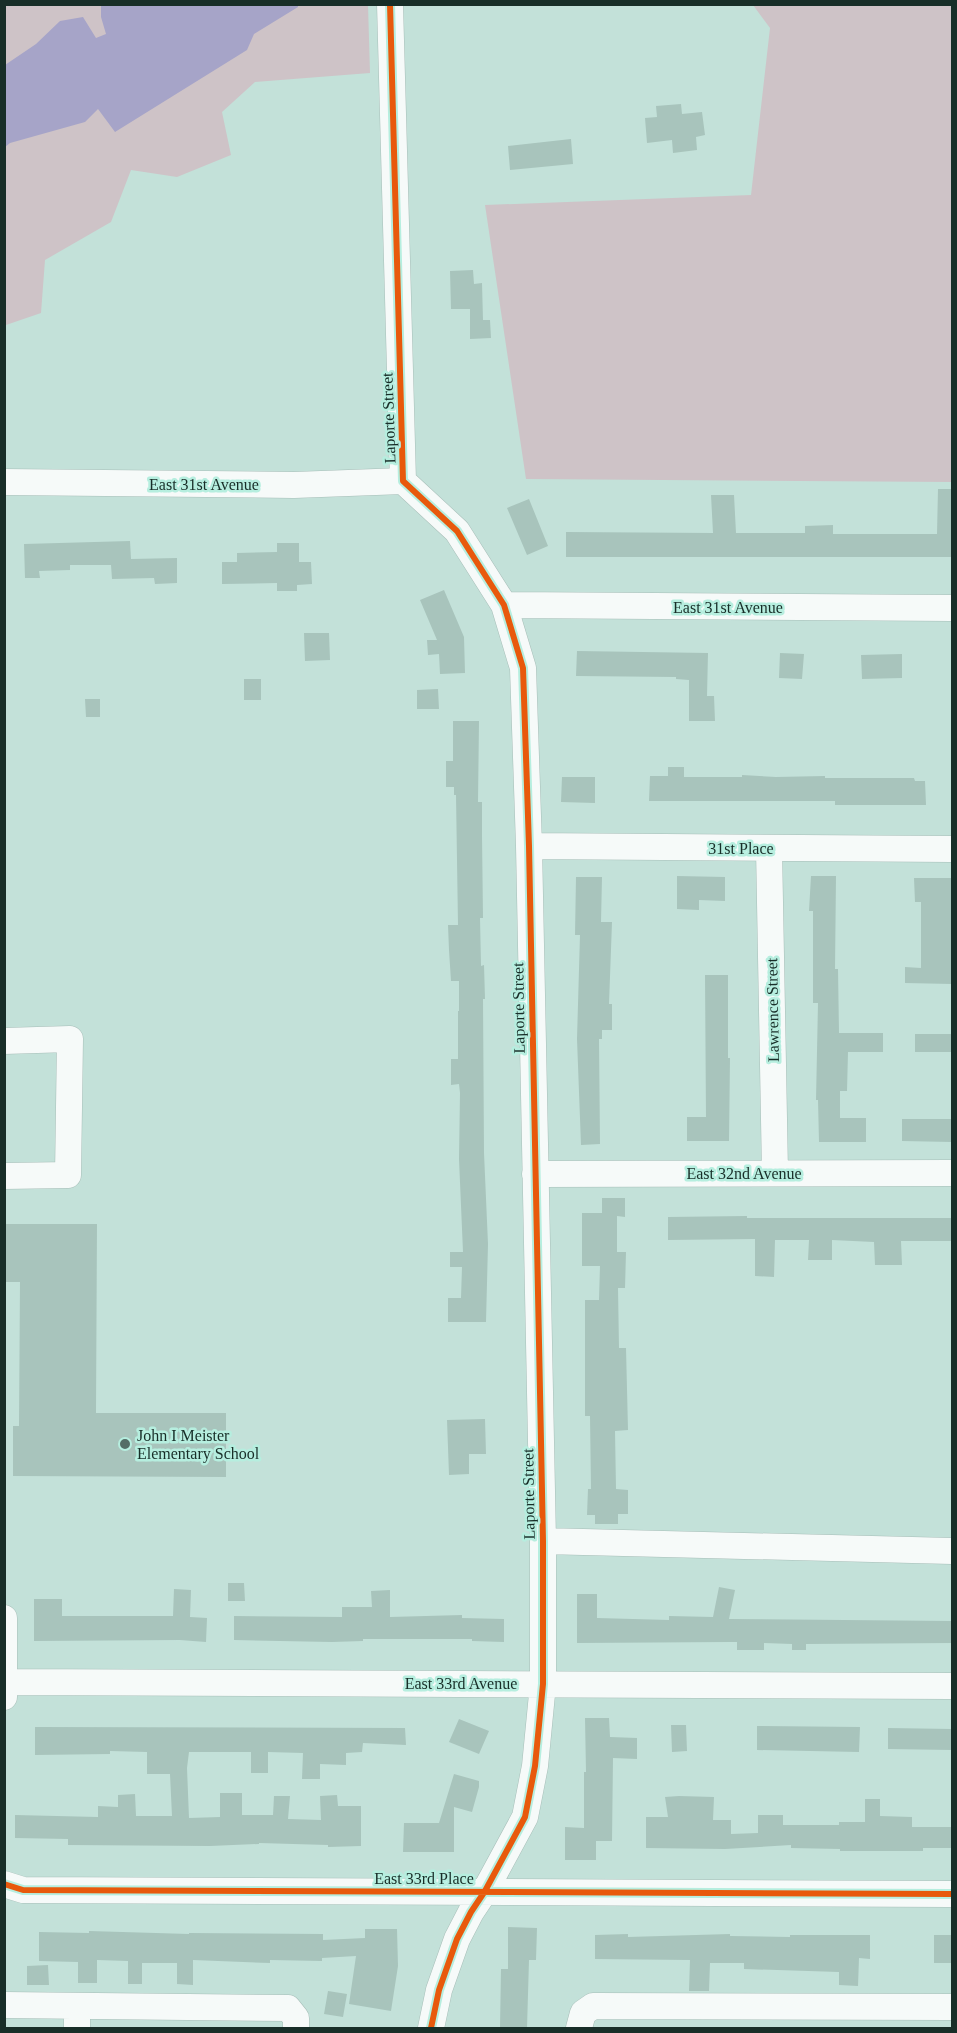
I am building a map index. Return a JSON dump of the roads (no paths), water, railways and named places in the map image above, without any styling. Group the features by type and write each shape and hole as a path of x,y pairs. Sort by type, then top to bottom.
{"street":[{"name":"Laporte Street","path":"390,4 404,481 456,531 504,605 523,668 529,846 543,1540 543,1683 535,1766 525,1817 457,1939 439,1990 431,2028"},
{"name":"East 31st Avenue","path":"4,482 294,485 404,481"},
{"name":"East 31st Avenue","path":"504,605 952,608"},
{"name":"31st Place","path":"529,846 952,849"},
{"name":"Lawrence Street","path":"769,848 775,1173"},
{"path":"4,1041 70,1039 69,1175 4,1176"},
{"name":"East 32nd Avenue","path":"535,1174 952,1173"},
{"path":"543,1540 952,1551"},
{"path":"4,1617 5,1687"},
{"name":"East 33rd Avenue","path":"5,1687 543,1683 952,1686"},
{"name":"East 33rd Place","path":"4,1884 23,1890 952,1894"},
{"path":"4,2005 77,2017 224,2018 288,2008 296,2018 296,2028"},
{"path":"579,2028 583,2013 593,2006 952,2007"}],"water":[{"path":"298,4 298,7 254,34 247,50 115,132 98,109 85,122 10,143 5,147 5,65 36,44 60,21 83,17 96,38 106,34 101,17 101,5"}],"place":[{"name":"John I Meister Elementary School","path":"125,1444"}]}
